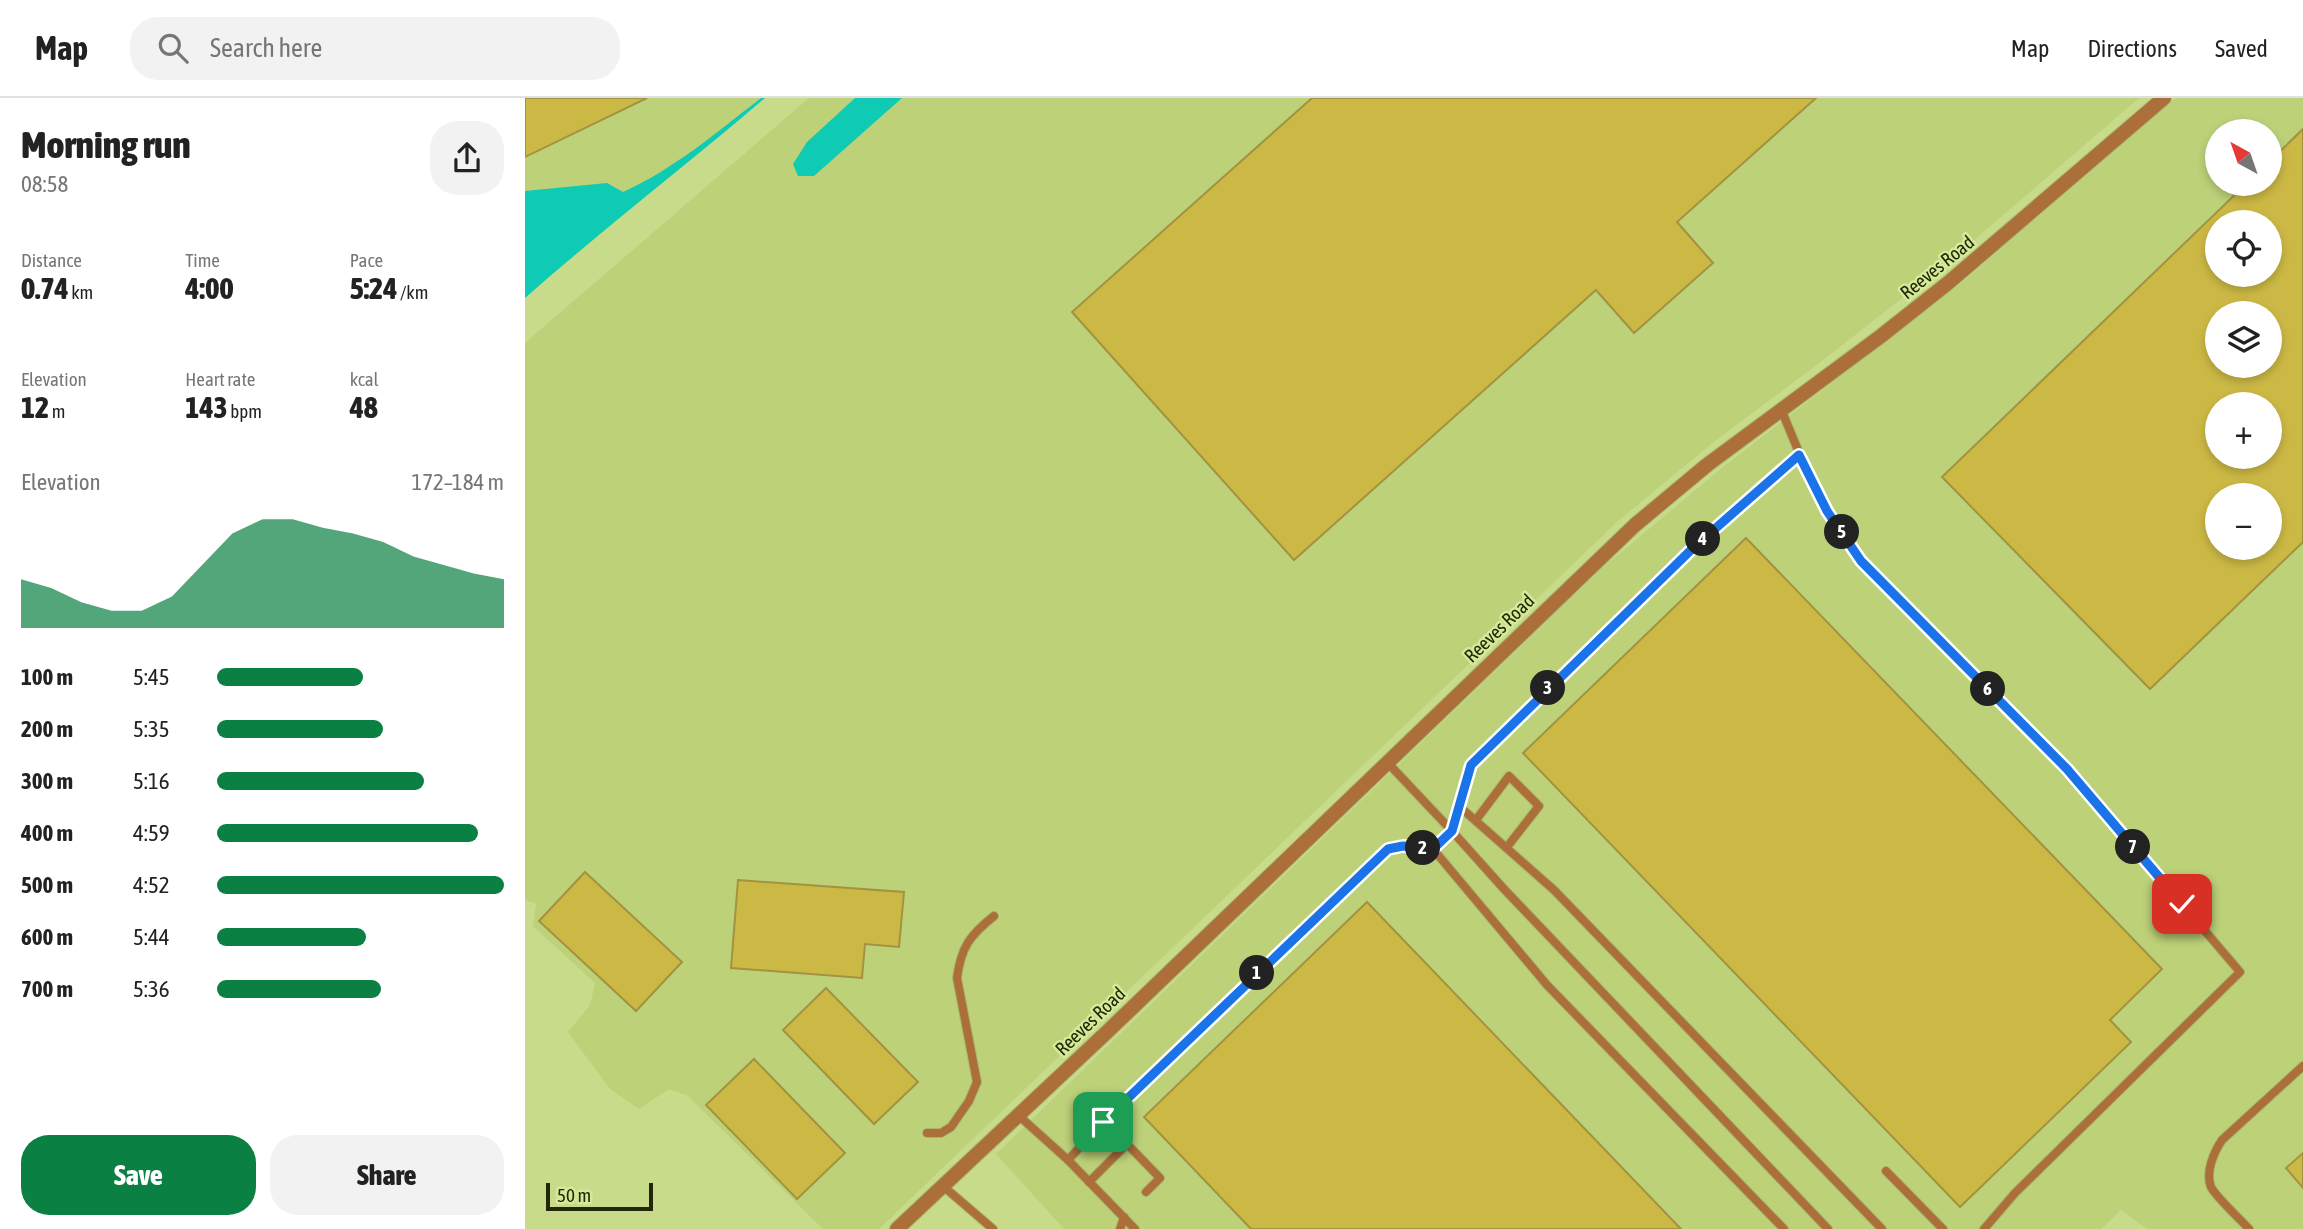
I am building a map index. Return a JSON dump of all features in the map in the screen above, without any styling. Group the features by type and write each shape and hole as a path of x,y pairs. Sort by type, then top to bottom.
{"street":[{"name":"Reeves Road","path":"897,1229 1635,525 1707,465 1881,337 1938,291 2164,98"}],"lane":[{"path":"1781,409 1799,455 1827,511 1861,561 2067,769 2240,972 2015,1193 1984,1229"},
{"path":"1433,849 1452,831 1471,765 1692,549 1799,455"},
{"path":"1387,762 1504,890 1828,1229"},
{"path":"1476,820 1509,776 1539,806 1507,847"},
{"path":"1460,807 1554,890 1882,1229"},
{"path":"1067,1160 1175,1051 1388,849 1403,846 1433,849 1547,985 1784,1229"},
{"path":"927,1133 941,1133 951,1127 978,1082 957,978 959,962 972,933 994,916"},
{"path":"2249,1229 2211,1187 2213,1155 2222,1140 2303,1066"},
{"path":"1018,1115 1135,1229"},
{"path":"1089,1182 1126,1144 1160,1178 1146,1192"},
{"path":"1886,1171 1943,1229"},
{"path":"943,1186 993,1229"},
{"path":"1120,1229 1124,1217"}],"shaded area":[{"path":"525,98 762,98 525,294"},
{"path":"809,98 2139,98 1957,255 1715,441 1618,521 879,1229 823,1229 688,1096 669,1089 639,1109 610,1089 568,1032 590,1005 595,983 533,926 536,904 525,900 525,343"},
{"path":"2176,98 2303,98 2303,1229 2147,1229 2121,1210 2101,1229 1064,1229 996,1154 1601,569 1723,467 1959,285"}],"water":[{"path":"761,98 765,98 525,298 525,191 607,183 623,192 677,161"},
{"path":"855,98 902,98 814,176 798,176 793,164 807,142"}],"building":[{"path":"525,98 647,98 525,157"},
{"path":"1312,98 1816,98 1677,222 1713,263 1634,333 1596,290 1294,560 1072,312"},
{"path":"2303,129 2303,542 2150,689 1942,477 2205,224 2205,287 2282,287 2282,210 2219,210 2234,196 2282,196 2282,149"},
{"path":"1746,538 2162,969 2110,1020 2131,1042 1960,1207 1523,753"},
{"path":"585,872 682,962 636,1011 539,921"},
{"path":"738,880 904,892 899,947 865,944 862,978 731,968"},
{"path":"1367,902 1681,1229 1251,1229 1144,1117"},
{"path":"826,988 918,1082 874,1124 783,1030"},
{"path":"754,1059 845,1153 797,1199 706,1105"},
{"path":"2303,1153 2303,1188 2286,1168"}],"route":[{"path":"1103,1122 1388,849 1403,846 1433,849 1452,831 1471,765 1692,549 1799,455 1827,511 1861,561 2067,769 2182,904"}]}
